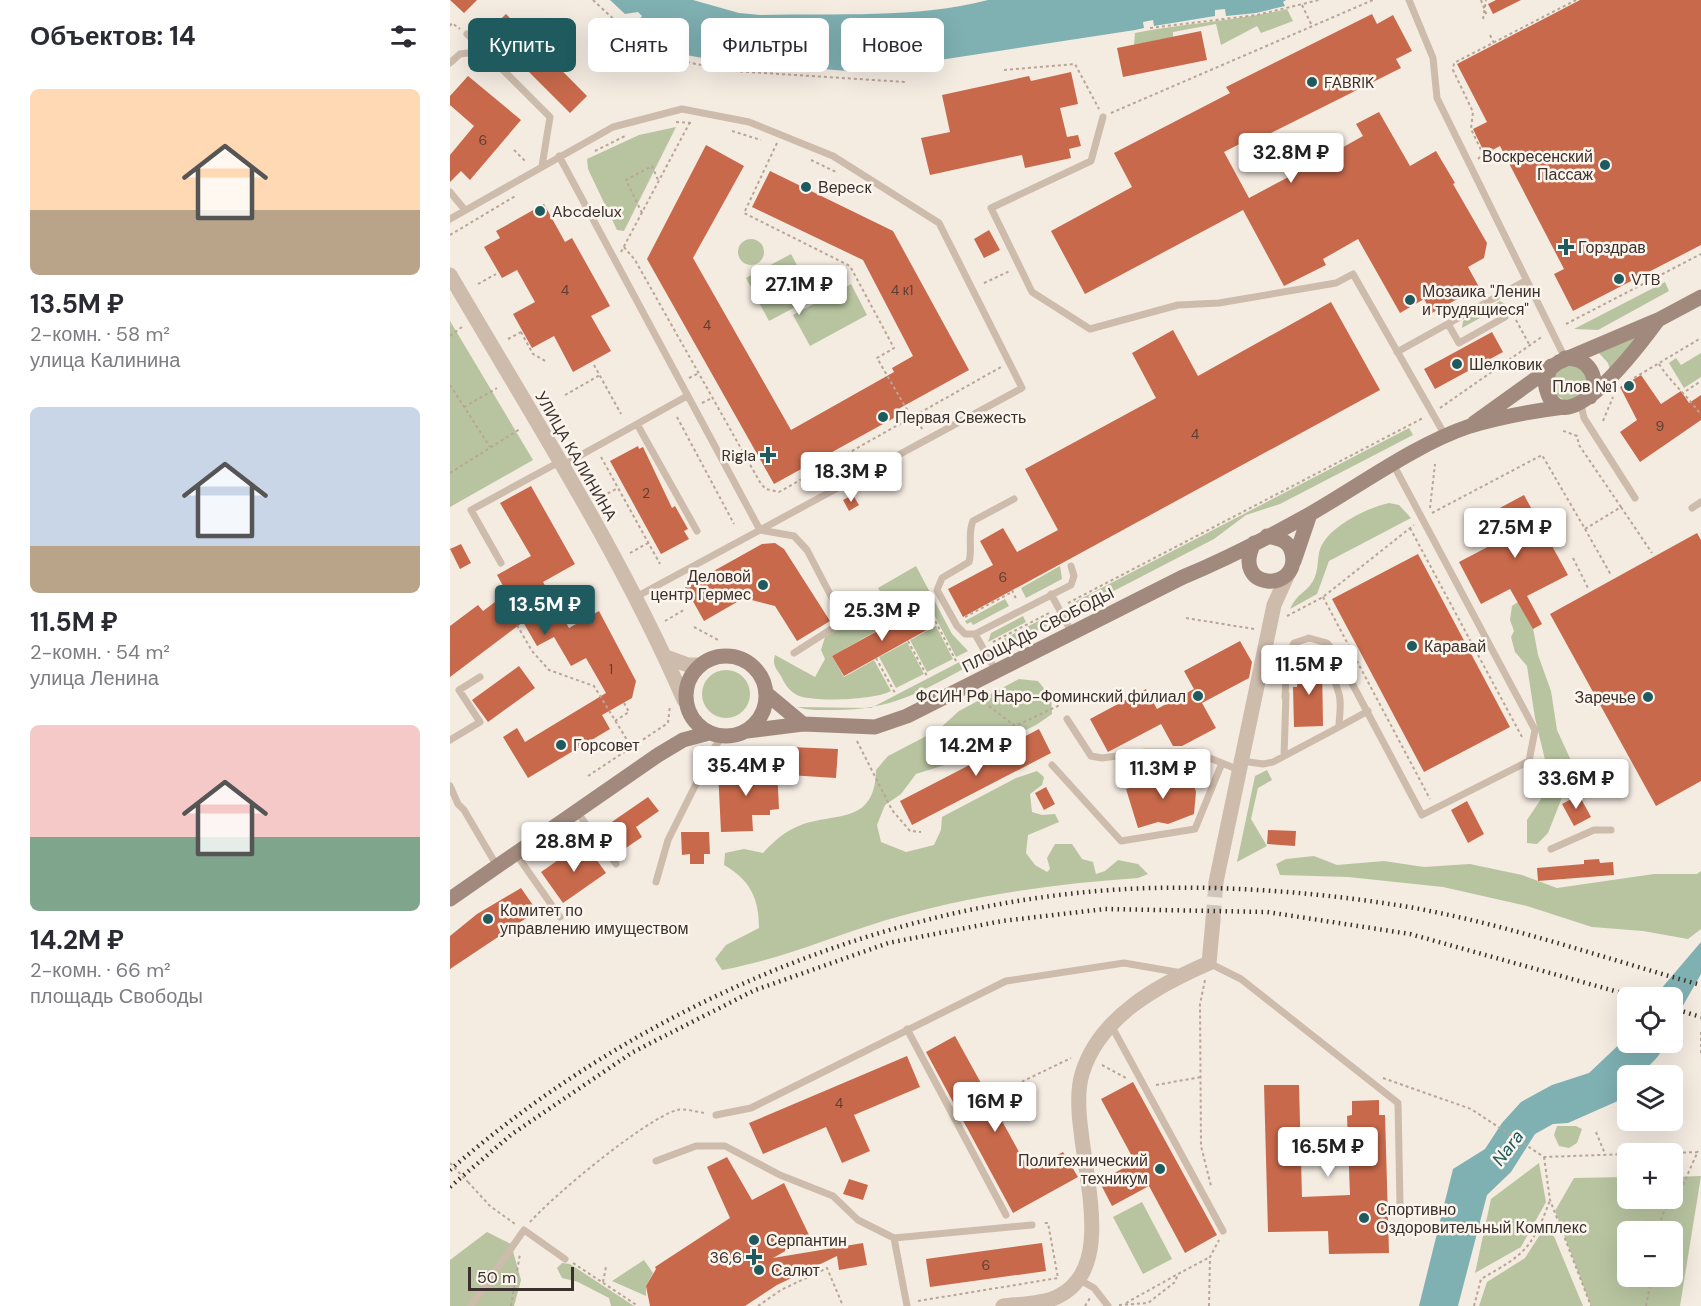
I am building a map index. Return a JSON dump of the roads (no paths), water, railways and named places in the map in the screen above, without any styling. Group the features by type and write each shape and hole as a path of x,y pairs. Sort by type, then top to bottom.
{"main road":[{"name":"ПЛОЩАДЬ СВОБОДЫ","path":"747,731 803,724 875,727 908,716 1310,514 1393,464 1468,427 1558,362 1659,320 1701,297"},
{"name":"ПЛОЩАДЬ СВОБОДЫ","path":"1468,427 1586,401 1627,360 1659,320"},
{"path":"1564,407 1551,398 1546,391 1547,374 1558,362 1584,362 1591,369 1594,378 1586,401"},
{"path":"1216,563 1276,582 1291,568 1310,514"},
{"path":"1256,576 1247,556 1260,539 1281,538 1291,548 1291,568"},
{"path":"450,900 683,740 747,731 758,723 764,711 767,694 762,677 750,663 734,656 724,656 700,665 689,680 680,702 683,740"},
{"path":"767,694 803,724"},
{"path":"680,702 694,722 717,734"}],"street":[{"name":"УЛИЦА КАЛИНИНА","path":"450,275 562,463 666,657 680,702"},
{"path":"1216,882 1274,605 1291,568"},
{"path":"1256,576 1274,605"},
{"path":"666,657 688,665 700,665"},
{"path":"1003,1306 1041,1303 1056,1297 1080,1280 1089,1257 1091,1229 1081,1111 1082,1075 1095,1046 1111,1025 1144,996 1209,963 1214,920"}],"lane":[{"path":"1409,0 1433,58 1437,99 1525,281 1558,362"},
{"path":"450,63 460,54 468,53"},
{"path":"505,72 550,117 542,166"},
{"path":"450,219 612,127 681,109 749,122 833,156 939,223 1022,388 634,598"},
{"path":"1103,117 1091,160 991,208 1032,292 1090,328 1178,305 1231,301 1336,283 1353,274 1446,437"},
{"path":"559,156 760,530"},
{"path":"450,192 465,210"},
{"path":"1397,352 1525,281"},
{"path":"1448,324 1459,343 1505,317"},
{"path":"501,563 471,510 687,396"},
{"path":"1586,401 1584,418 1635,498"},
{"path":"637,424 697,531"},
{"path":"1284,756 1287,658 1294,644 1309,638 1327,644 1337,655 1422,815 1529,761 1535,730 1393,464"},
{"path":"1014,499 973,520 968,533 972,550 969,562 942,578 937,590 957,626 965,634 975,634 1071,585 1074,576 1071,566"},
{"path":"1692,508 1701,502"},
{"path":"760,530 794,536 807,550 844,621 794,653"},
{"path":"1051,594 1072,633"},
{"path":"975,634 996,671"},
{"path":"1286,697 1296,654 1307,649 1317,652 1325,660 1340,697 1338,727"},
{"path":"450,740 480,722 459,690 480,677"},
{"path":"1066,720 1091,756 1102,758 1146,752 1195,752 1222,763 1241,766 1263,764 1284,756 1368,711"},
{"path":"656,882 668,840 714,748 717,734"},
{"path":"1052,765 1121,841 1195,829 1222,763"},
{"path":"450,786 458,804 464,810 498,867"},
{"path":"577,812 616,864"},
{"path":"1551,849 1594,830 1611,831"},
{"path":"516,854 560,917"},
{"path":"716,1115 751,1108 1006,981 1124,963 1185,974"},
{"path":"1209,963 1241,979 1398,1103 1400,1204"},
{"path":"1111,1025 1223,1231"},
{"path":"908,1029 1006,1215"},
{"path":"656,1161 696,1146 725,1146 780,1175 833,1196 858,1220 894,1238 1032,1225"},
{"path":"471,1306 524,1230 566,1259"},
{"path":"894,1238 906,1304"},
{"path":"1080,1280 1094,1288 1107,1306"}],"water":[{"path":"610,0 693,0 739,13 760,15 904,13 988,0 1286,0 1283,2 1285,6 1256,13 1226,16 1225,9 1215,10 1215,16 1154,26 1153,20 1143,22 1144,28 1135,30 944,59 944,18 841,18 841,70 829,70 829,18 701,18 701,58 689,56 689,18 640,18 642,16 638,12 625,14"},
{"path":"1701,942 1701,974 1683,1006 1683,987 1663,987"},
{"name":"Nara","path":"1617,1046 1617,1053 1661,1053 1649,1065 1617,1065 1617,1101 1568,1123 1553,1124 1535,1134 1511,1172 1487,1195 1458,1306 1419,1306 1453,1169 1485,1149 1502,1123 1521,1102 1552,1085 1589,1073"}],"tunnel":[{"path":"1213,920 1216,882"}],"railway":[{"path":"450,1170 517,1116 589,1066 664,1022 742,984 824,951 907,925 991,906 1077,893 1154,888 1234,889 1314,894 1390,904 1508,929 1701,985"},
{"path":"450,1187 512,1134 633,1052 755,990 888,943 1002,921 1105,909 1267,912 1410,934 1617,992"},
{"path":"1683,1011 1701,1017"}],"place":[{"name":"FABRIK","path":"1312,82"},
{"name":"Воскресенский Пассаж","path":"1605,165"},
{"name":"Вереcк","path":"806,187"},
{"name":"Abcdelux","path":"540,211"},
{"name":"Горздрав","path":"1566,247"},
{"name":"VTB","path":"1619,279"},
{"name":"Мозаика \"Ленин и трудящиеся\"","path":"1410,300"},
{"name":"Шелковик","path":"1457,364"},
{"name":"Плов №1","path":"1629,386"},
{"name":"Первая Свежесть","path":"883,417"},
{"name":"Rigla","path":"768,455"},
{"name":"Деловой центр Гермес","path":"763,585"},
{"name":"Каравай","path":"1412,646"},
{"name":"ФСИН РФ Наро-Фоминский филиал","path":"1198,696"},
{"name":"Заречье","path":"1648,697"},
{"name":"Горсовет","path":"561,745"},
{"name":"Комитет по управлению имуществом","path":"488,919"},
{"name":"Политехнический техникум","path":"1160,1169"},
{"name":"Спортивно Оздоровительный Комплекс","path":"1364,1218"},
{"name":"Серпантин","path":"754,1240"},
{"name":"36,6","path":"754,1257"},
{"name":"Салют","path":"759,1270"}]}
